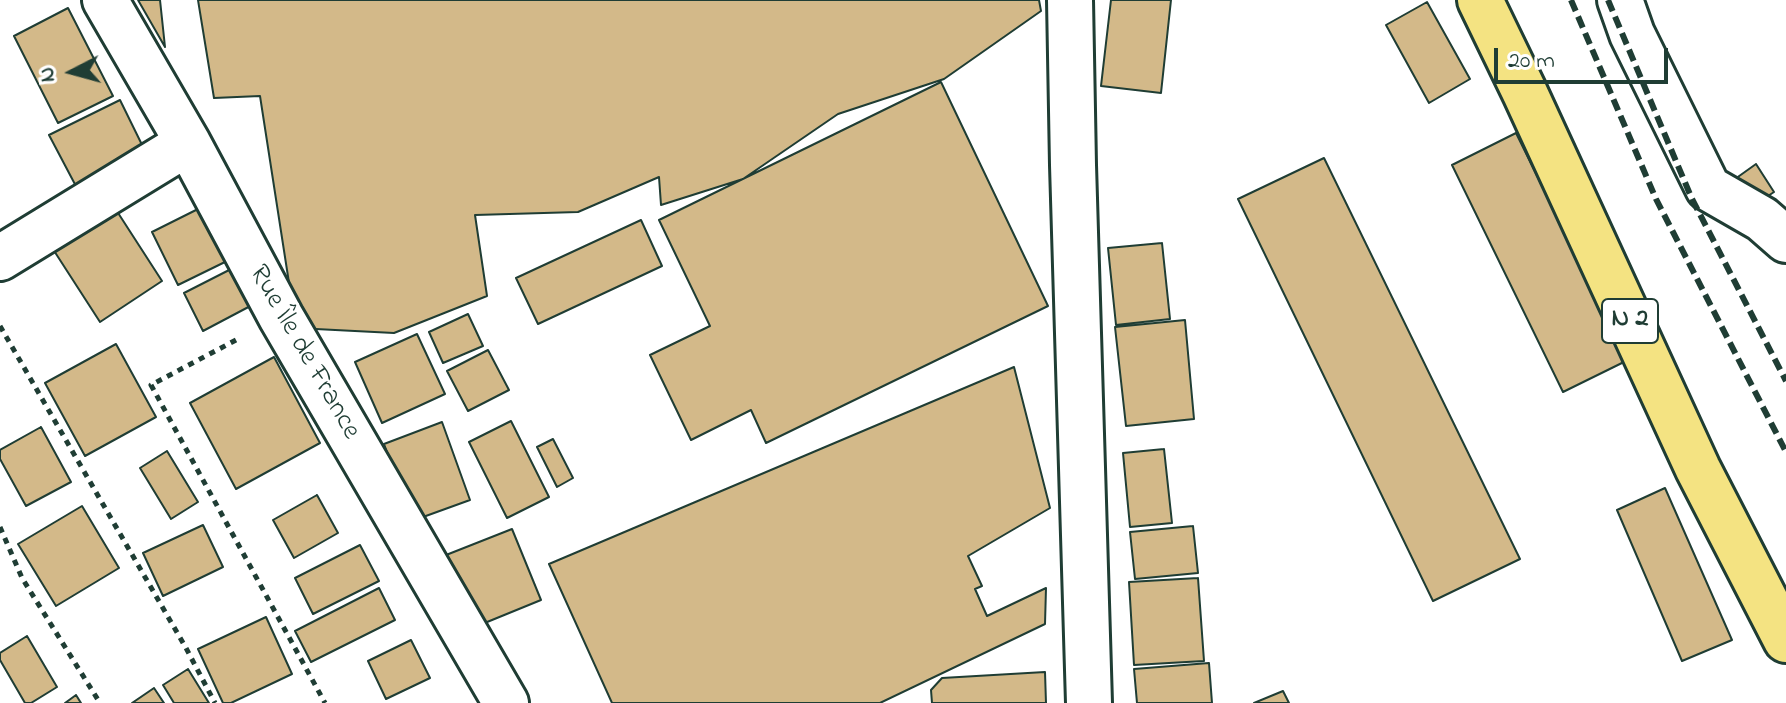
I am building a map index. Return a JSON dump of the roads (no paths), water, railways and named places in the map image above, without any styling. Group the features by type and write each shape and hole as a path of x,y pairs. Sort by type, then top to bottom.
{"main road":[{"name":"N 2","path":"1480,0 1698,469 1786,640"}],"street":[{"name":"Rue Île de France","path":"105,0 188,143 281,317 506,703"},
{"path":"1070,0 1089,703"},
{"path":"1620,0 1632,34 1708,188 1762,219 1786,240"},
{"path":"0,258 188,143"}],"railway":[{"path":"1571,0 1656,199 1786,452"},
{"path":"1608,0 1692,199 1786,381"}]}
